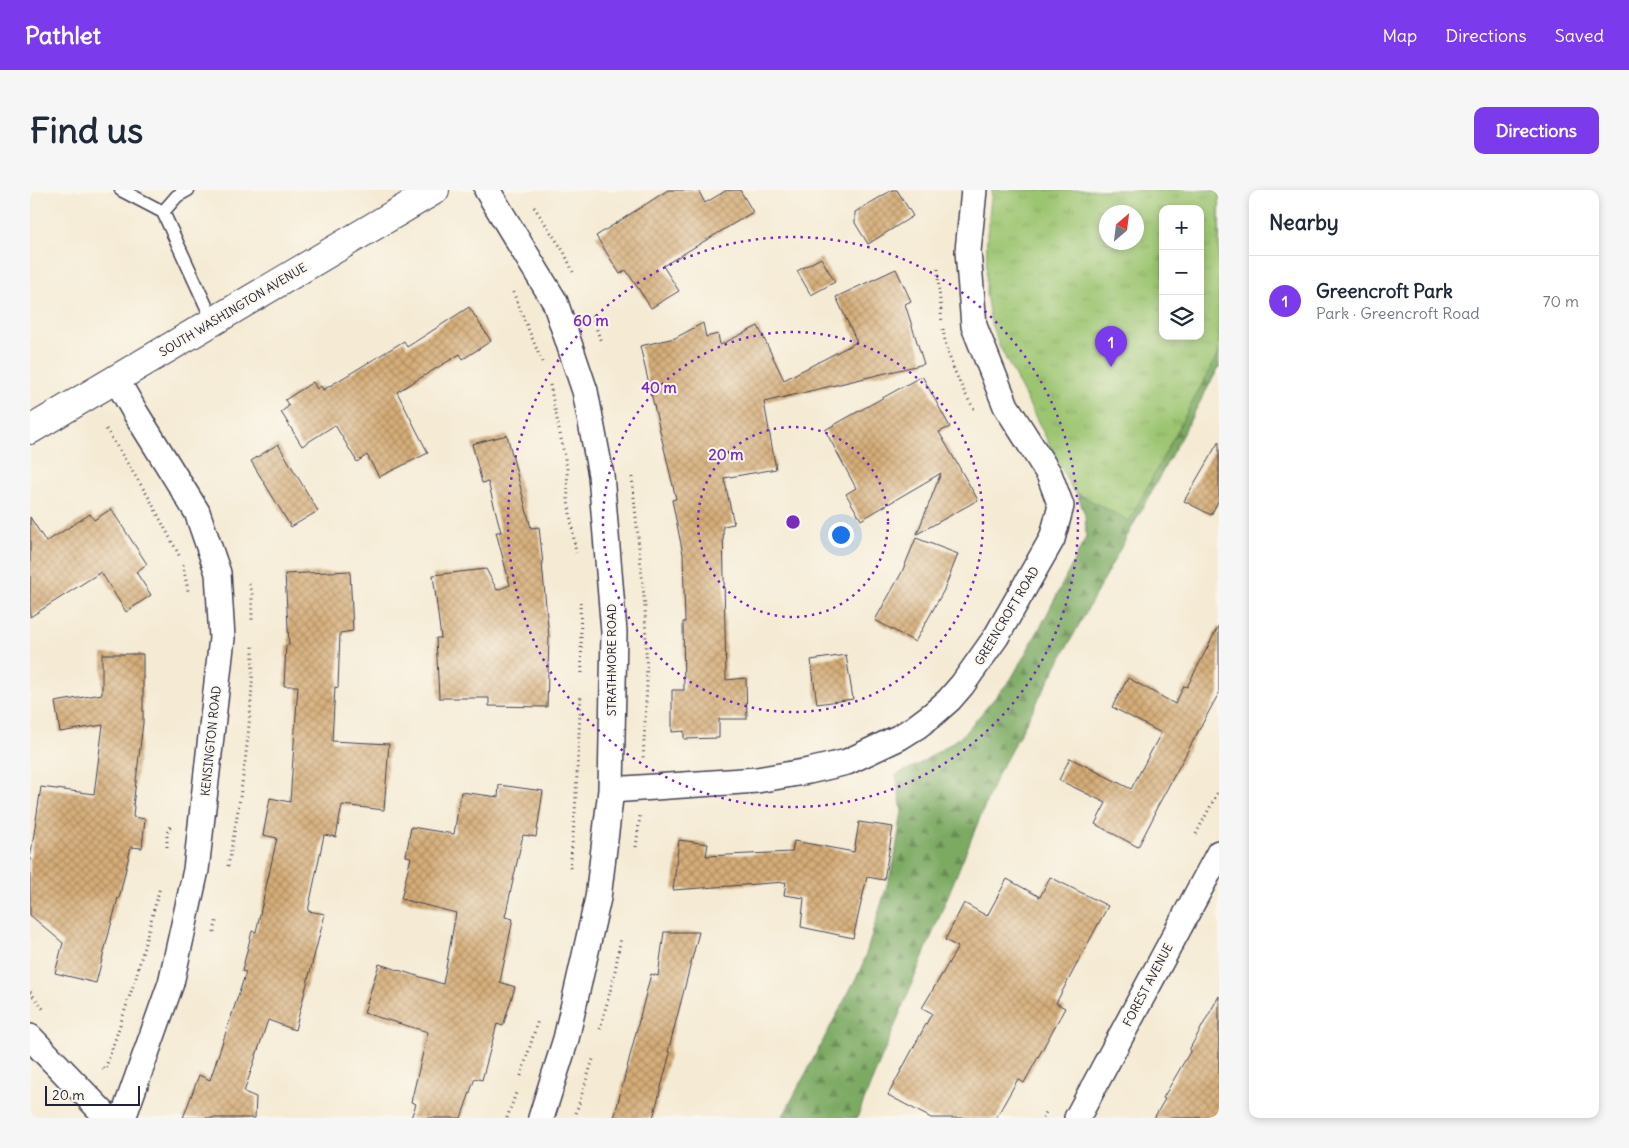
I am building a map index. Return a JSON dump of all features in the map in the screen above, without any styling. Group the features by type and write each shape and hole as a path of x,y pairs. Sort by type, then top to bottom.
{"street":[{"name":"SOUTH WASHINGTON AVENUE","path":"30,430 435,190"},
{"name":"STRATHMORE ROAD","path":"487,190 555,302 586,391 601,475 614,632 611,790 598,898 566,1039 541,1118"},
{"name":"GREENCROFT ROAD","path":"611,790 757,780 847,762 900,738 949,700 962,686 996,638 1052,539 1061,506 1049,474 1006,406 974,326 968,252 974,190"},
{"name":"KENSINGTON ROAD","path":"116,379 197,512 218,573 222,638 196,870 171,983 122,1118"},
{"name":"FOREST AVENUE","path":"1077,1118 1219,853"},
{"path":"30,1036 108,1118"}],"lane":[{"path":"121,190 163,212 213,322"},
{"path":"163,212 177,196 188,190"}],"path":[{"path":"533,206 564,252 576,280"},
{"path":"938,268 944,342 965,394 975,411"},
{"path":"509,284 545,368"},
{"path":"589,307 602,342"},
{"path":"548,376 567,468 568,501 577,557"},
{"path":"106,429 149,498 182,560 189,594"},
{"path":"631,471 646,607 647,685 643,762"},
{"path":"580,595 582,684"},
{"path":"570,870 582,694"},
{"path":"635,851 640,814"},
{"path":"167,850 167,833 174,817"},
{"path":"98,1063 105,1070 136,978 160,887"},
{"path":"600,1033 614,977 623,928"},
{"path":"30,992 51,1016"},
{"path":"520,1079 540,1016"},
{"path":"574,1118 595,1051"},
{"path":"507,1118 518,1088"}],"green space":[{"path":"992,190 1219,190 1219,352 1129,521 1073,491 999,345 991,324 986,293 987,234"},
{"path":"1219,190 1219,367 997,776 857,1118 782,1118 862,967 894,862 902,811 896,775 919,764 962,736 1011,679 1042,624 1086,537 1085,515 1056,439 998,221 1099,207 1099,250 1144,250 1144,205 1112,205"}],"building":[{"path":"668,190 698,190 705,203 727,190 740,190 753,212 663,266 679,291 651,308 626,270 620,274 596,236"},
{"path":"892,190 897,190 913,216 868,244 855,223 855,212"},
{"path":"821,258 835,282 811,295 797,271"},
{"path":"896,269 911,301 905,304 924,364 764,402 776,469 724,478 734,524 723,526 726,680 746,678 747,719 719,719 719,738 684,739 684,731 672,732 672,690 684,690 683,554 672,500 676,499 640,346 675,338 703,323 706,337 718,334 720,345 758,326 784,380 857,342 836,297"},
{"path":"469,307 491,341 463,359 460,354 397,392 428,453 379,477 367,455 357,462 335,425 302,446 281,412 289,406 285,400 313,382 317,389 321,386 323,390 404,341 407,347"},
{"path":"922,376 950,427 939,432 978,500 917,534 941,473 861,520 846,494 856,488 825,430"},
{"path":"507,435 531,528 539,527 549,637 547,707 489,706 489,698 439,698 436,638 441,638 433,575 486,569 497,590 510,585 496,532 501,532 488,482 482,483 472,444"},
{"path":"1219,441 1219,500 1211,515 1184,501"},
{"path":"278,444 318,511 291,527 251,461"},
{"path":"111,509 147,564 136,572 151,595 126,612 101,572 30,617 30,517 46,542 90,514 94,520"},
{"path":"916,538 958,554 944,590 915,642 875,620 902,572"},
{"path":"350,571 353,631 340,633 338,688 335,687 332,741 389,744 384,810 342,805 336,837 324,835 308,911 325,914 295,1030 268,1020 244,1092 256,1097 255,1118 183,1118 199,1075 210,1080 246,972 242,971 252,931 256,932 277,838 263,835 270,798 290,802 298,686 284,686 286,645 289,645 285,574"},
{"path":"1219,625 1219,693 1154,813 1138,847 1095,824 1106,803 1059,780 1070,758 1131,789 1161,733 1112,707 1128,678 1175,704 1184,686 1187,687"},
{"path":"102,654 143,654 143,723 133,817 145,819 142,848 131,847 96,983 55,973 63,943 30,915 30,860 41,787 94,794 103,725 60,732 55,702 102,694"},
{"path":"846,655 853,699 817,704 811,660"},
{"path":"499,785 543,791 536,837 523,835 505,917 513,919 500,982 515,987 503,1026 497,1024 482,1080 475,1078 461,1118 411,1118 416,1104 411,1102 428,1032 364,1013 379,964 443,984 456,913 401,899 411,857 406,856 411,827 454,834 461,792 498,797"},
{"path":"859,822 893,827 884,880 867,877 853,938 801,927 804,898 784,895 786,882 673,890 679,840 708,844 706,856 792,852 794,841 854,852"},
{"path":"1050,877 1108,906 1056,1003 1065,1008 1024,1083 1018,1079 996,1118 931,1118 888,1095 932,1013 922,1008 958,947 945,940 964,903 987,916 1007,879 1040,897"},
{"path":"664,932 699,932 653,1118 614,1118 651,974 658,976"},
{"path":"1219,996 1219,1118 1154,1118 1165,1099 1163,1098"}],"place":[{"name":"Greencroft Park","path":"1111,367"}]}
